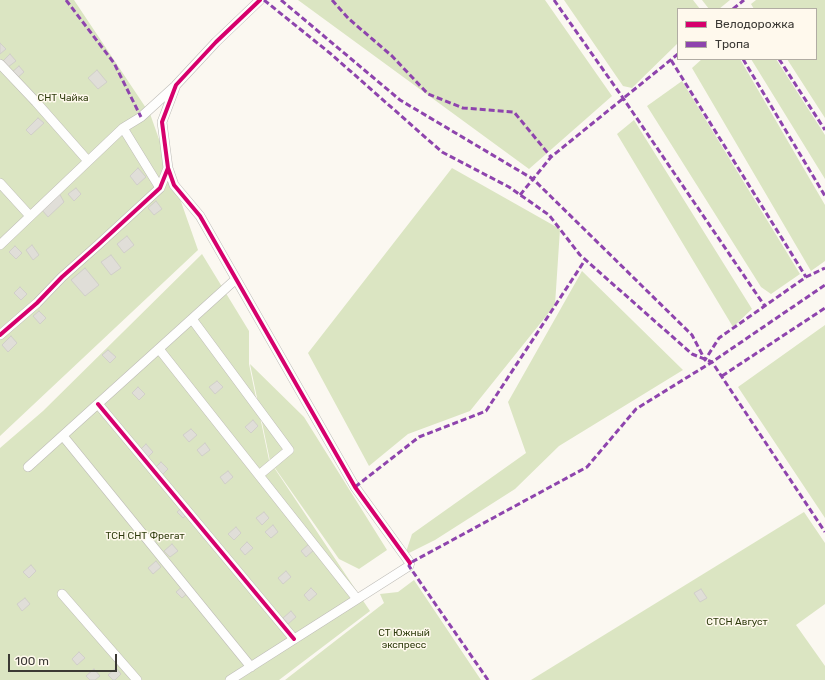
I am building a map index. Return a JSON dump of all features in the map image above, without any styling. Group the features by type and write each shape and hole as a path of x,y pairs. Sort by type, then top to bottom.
{"street":[{"path":"0,245 123,128 141,117 176,85 216,42 260,0"},
{"path":"0,64 88,161"},
{"path":"176,85 162,122 168,168 174,185 200,216 355,487 409,564 230,680"},
{"path":"123,128 160,188"},
{"path":"0,335 37,303 62,277 160,188 168,168"},
{"path":"0,183 30,216"},
{"path":"28,467 236,279"},
{"path":"192,318 289,450 258,475"},
{"path":"159,349 357,599"},
{"path":"98,404 294,639"},
{"path":"63,436 251,667"},
{"path":"62,594 138,680"}],"green space":[{"name":"СНТ Чайка","path":"0,0 74,0 146,108 0,240"},
{"path":"298,0 545,0 612,96 529,169"},
{"path":"564,0 693,0 699,8 677,8 677,44 632,88 623,86"},
{"path":"702,0 730,0 720,8 708,8"},
{"path":"756,0 825,0 825,118 788,60 817,60 817,8 753,8 751,4"},
{"path":"701,60 741,60 825,205 825,261 811,271 692,68"},
{"path":"752,60 777,60 825,135 825,179"},
{"path":"682,81 800,274 771,294 761,287 647,106"},
{"path":"148,108 198,250 0,436 0,245"},
{"path":"634,120 752,309 733,327 617,134"},
{"path":"452,168 560,229 555,305 470,411 408,434 369,466 308,353"},
{"name":"ТСН СНТ Фрегат","path":"202,254 249,331 249,364 269,460 370,611 279,680 0,680 0,448 43,411"},
{"path":"582,271 683,370 559,446 515,489 435,540 405,555 412,534 526,453 508,402"},
{"path":"825,325 825,518 738,387"},
{"path":"250,364 304,417 387,550 359,569 339,559 270,461"},
{"name":"СТСН Август","path":"804,512 825,543 825,604 796,625 825,666 825,680 531,680"},
{"name":"СТ Южный экспресс","path":"414,580 481,680 285,680 384,603 380,594 398,592"}],"building":[{"path":"0,43 6,49 0,54"},
{"path":"10,54 16,61 8,67 3,61"},
{"path":"19,66 24,72 16,79 11,73"},
{"path":"97,70 107,82 98,89 88,78"},
{"path":"38,118 44,123 31,135 26,130"},
{"path":"138,168 146,177 137,185 130,176"},
{"path":"76,188 81,194 74,201 68,194"},
{"path":"59,193 64,202 48,217 42,210"},
{"path":"156,201 162,209 154,215 148,208"},
{"path":"127,236 134,245 124,253 117,244"},
{"path":"32,245 39,255 33,260 26,250"},
{"path":"15,246 22,253 16,259 9,252"},
{"path":"111,255 121,268 111,275 101,262"},
{"path":"85,268 99,285 85,296 71,280"},
{"path":"20,287 27,294 21,300 14,293"},
{"path":"39,311 46,318 40,324 33,316"},
{"path":"11,336 17,343 8,352 2,345"},
{"path":"108,350 116,357 110,363 102,355"},
{"path":"217,381 223,387 215,394 209,387"},
{"path":"138,387 145,394 139,400 132,393"},
{"path":"253,420 258,426 251,433 245,427"},
{"path":"191,429 197,435 189,442 183,435"},
{"path":"205,443 210,450 202,456 197,450"},
{"path":"146,444 153,452 147,458 140,450"},
{"path":"161,462 168,469 162,475 155,468"},
{"path":"228,471 233,477 225,484 220,477"},
{"path":"185,505 191,511 183,518 177,512"},
{"path":"264,512 269,518 262,525 256,518"},
{"path":"273,525 278,532 271,538 265,532"},
{"path":"236,527 241,533 234,540 228,534"},
{"path":"247,542 253,548 245,555 240,549"},
{"path":"172,544 178,551 170,557 164,551"},
{"path":"309,544 314,550 306,557 301,551"},
{"path":"156,561 161,567 153,574 148,568"},
{"path":"31,565 36,571 29,578 23,572"},
{"path":"286,571 291,577 283,584 278,578"},
{"path":"184,585 190,591 182,598 176,592"},
{"path":"311,588 317,594 309,601 304,595"},
{"path":"701,589 707,598 700,602 694,593"},
{"path":"25,598 30,604 22,611 17,604"},
{"path":"291,611 296,617 288,624 283,618"},
{"path":"79,652 85,658 77,665 72,659"},
{"path":"116,668 121,674 113,680 108,675"},
{"path":"94,669 100,676 95,680 90,680 86,676"}],"marked path":[{"path":"66,0 114,63 141,117"},
{"path":"264,0 331,54 442,152 509,187 549,215 580,255 692,354 712,362 825,532"},
{"path":"281,0 400,100 533,179 692,335 705,360 719,338 806,277 825,268"},
{"path":"332,0 349,19 392,56 428,94 463,108 514,112 551,157"},
{"path":"554,0 623,98 764,305"},
{"path":"734,8 744,0"},
{"path":"520,195 551,157 677,55"},
{"path":"671,60 806,277"},
{"path":"744,60 825,196"},
{"path":"780,60 825,130"},
{"path":"355,487 419,437 486,411 585,260"},
{"path":"488,680 409,566 410,563 587,467 636,409 712,362 825,285"},
{"path":"722,376 825,308"}],"cycle path":[{"path":"260,0 216,42 176,85 162,122 168,168 174,185 200,216 355,487 410,563"},
{"path":"0,335 37,303 62,277 160,188 168,168"},
{"path":"98,404 294,639"}]}
